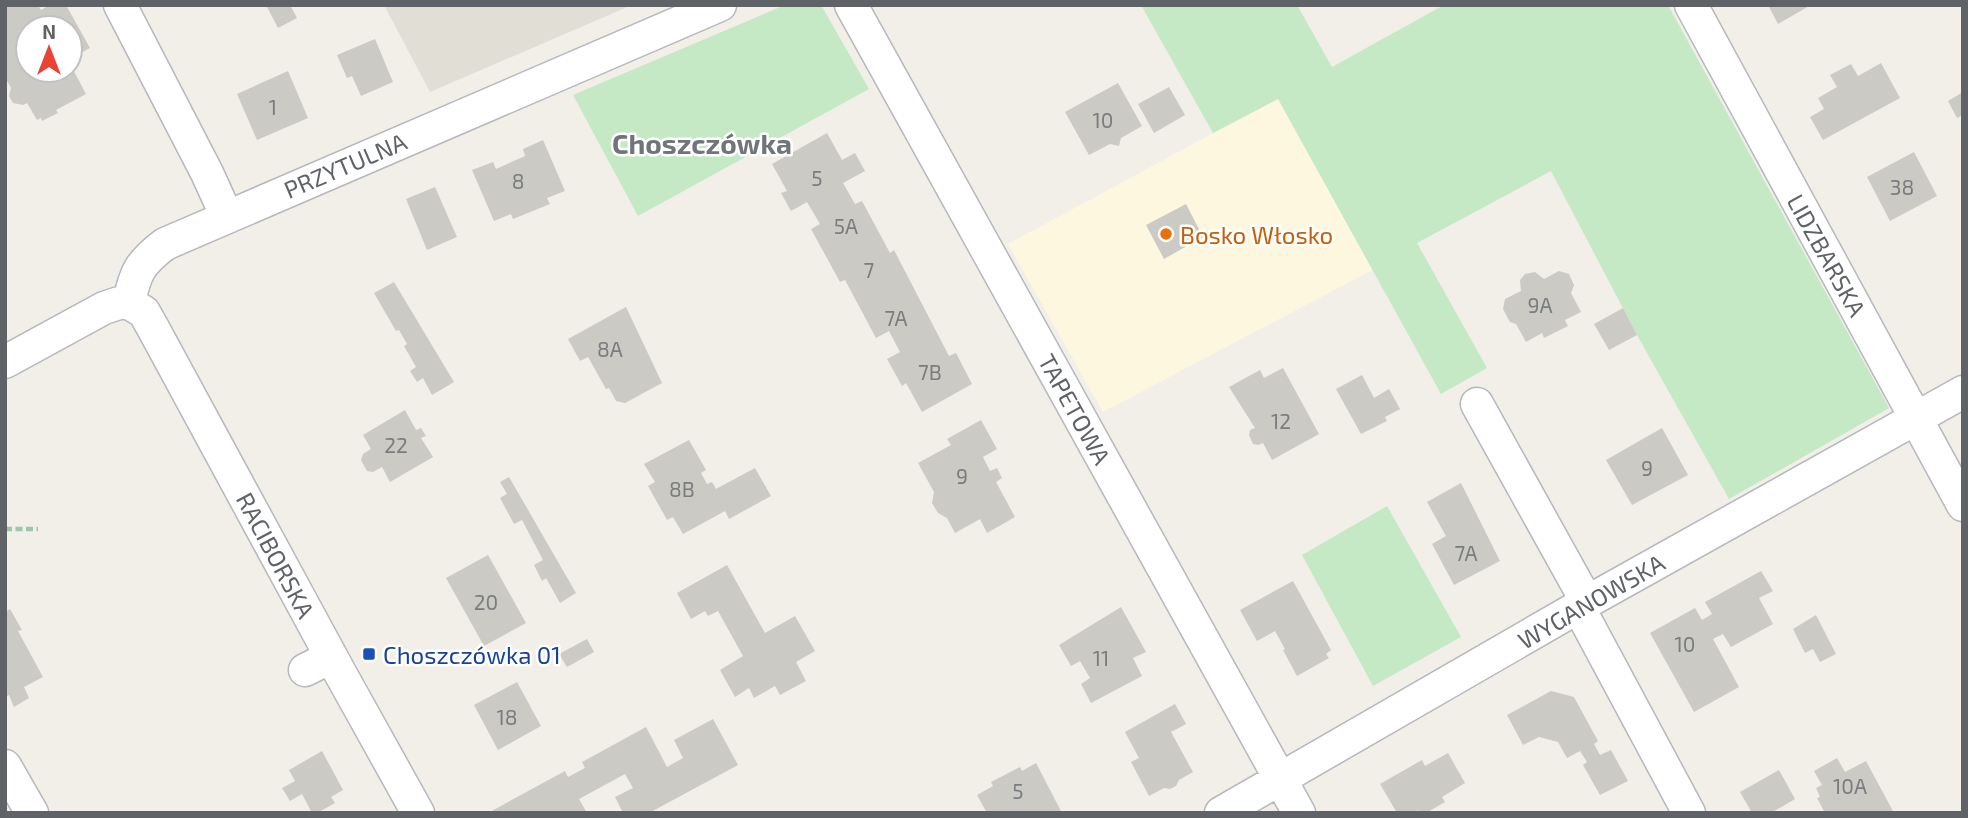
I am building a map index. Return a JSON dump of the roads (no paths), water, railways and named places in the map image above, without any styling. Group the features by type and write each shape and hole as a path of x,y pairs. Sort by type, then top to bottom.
{"street":[{"path":"120,5 227,217"},
{"name":"PRZYTULNA","path":"129,303 134,275 146,258 165,244 720,5"},
{"name":"TAPETOWA","path":"851,5 1299,813"},
{"name":"LIDZBARSKA","path":"1691,5 1963,505"},
{"path":"5,362 104,308 129,303"},
{"name":"RACIBORSKA","path":"129,303 144,312 153,328 318,663 418,813"},
{"name":"WYGANOWSKA","path":"1221,813 1583,605 1963,393"},
{"path":"1477,404 1689,813"},
{"path":"5,766 32,813"}],"place":[{"name":"Bosko Włosko","path":"1166,234"},
{"name":"Choszczówka 01","path":"369,654"}],"district":[{"name":"Choszczówka","path":"702,143"}]}
